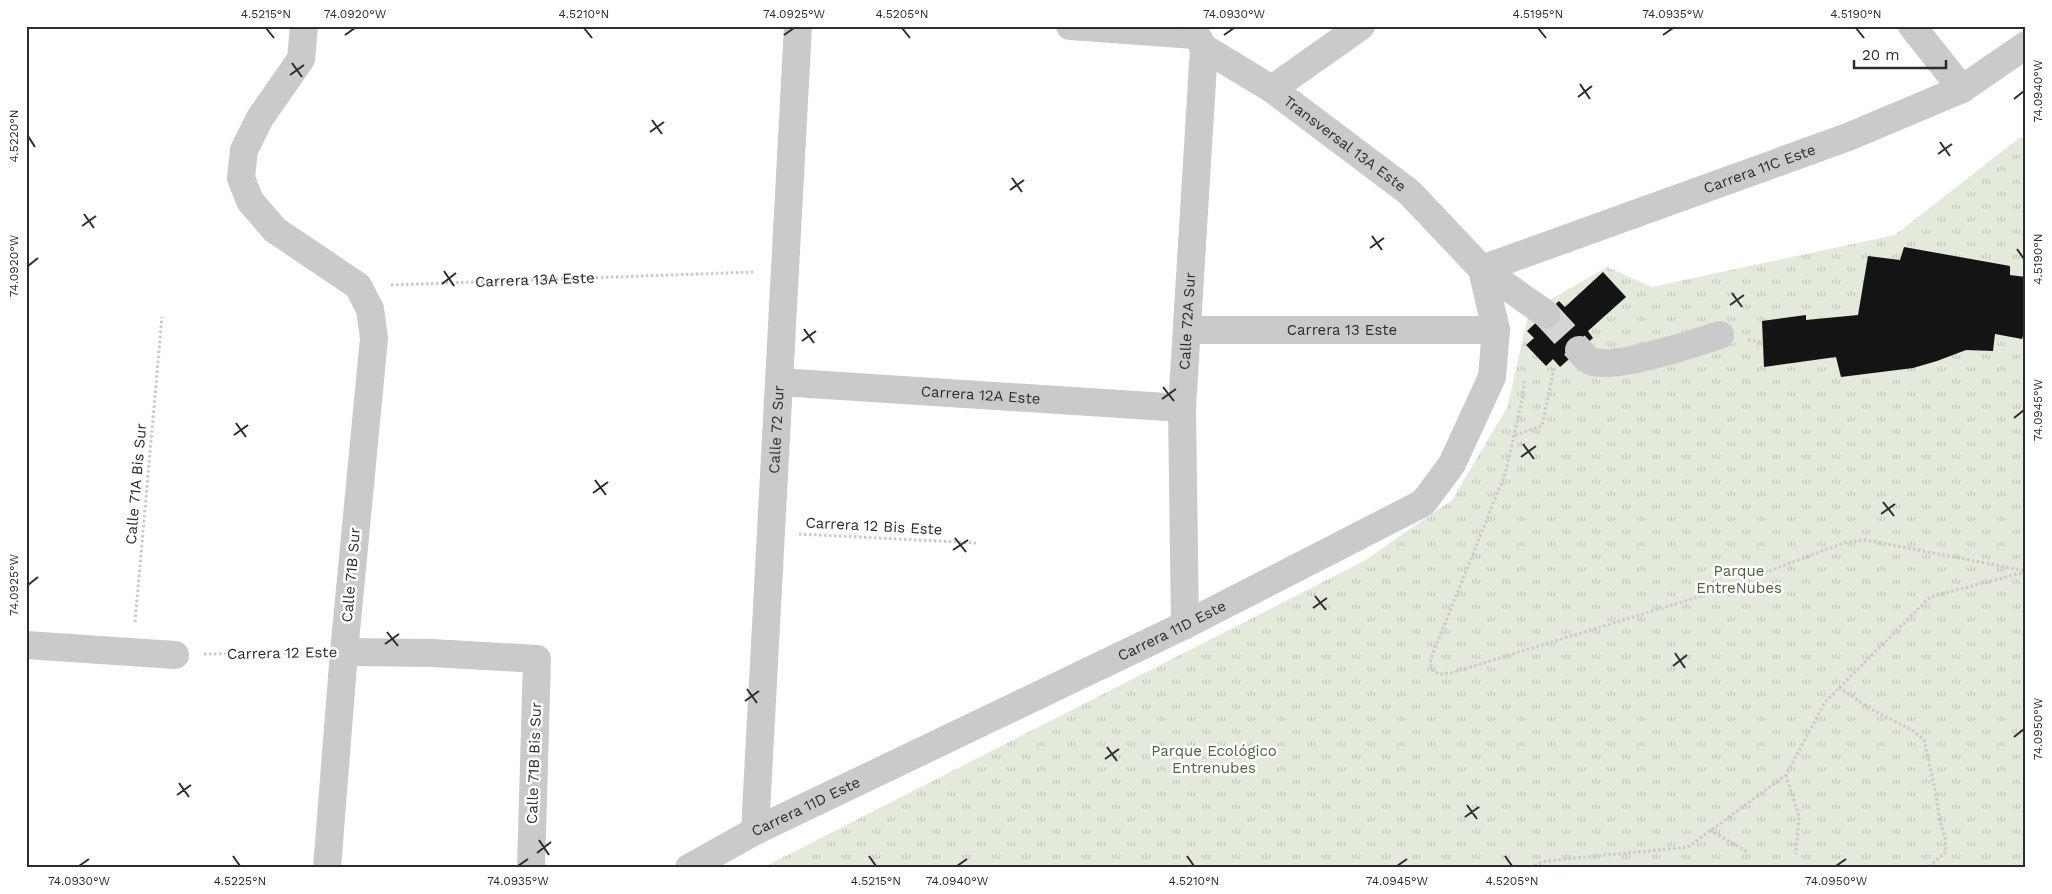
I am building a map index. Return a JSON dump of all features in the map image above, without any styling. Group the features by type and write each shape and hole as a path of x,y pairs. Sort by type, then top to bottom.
{"street":[{"path":"304,26 301,59 260,118 244,150 241,178 250,201 275,230 358,286"},
{"name":"Calle 72 Sur","path":"755,831 798,26"},
{"path":"1070,26 1197,36"},
{"path":"1272,89 1360,26"},
{"path":"1912,26 1962,90"},
{"name":"Transversal 13A Este","path":"1197,36 1272,89 1409,192 1482,269 1546,314"},
{"name":"Calle 72A Sur","path":"1185,625 1182,408 1187,330 1197,36"},
{"name":"Carrera 11C Este","path":"1482,269 1848,137 1962,90 2026,45"},
{"name":"Carrera 11D Este","path":"689,868 755,831 1185,625 1423,503 1452,464 1492,377 1496,330 1482,269"},
{"name":"Calle 71B Sur","path":"327,868 344,652 374,338 370,309 358,286"},
{"name":"Carrera 13 Este","path":"1187,330 1496,330"},
{"path":"1579,350 1593,362 1612,363 1674,350 1720,335"},
{"name":"Carrera 12A Este","path":"779,382 1182,408"},
{"path":"26,645 175,655"},
{"name":"Carrera 12 Este","path":"344,652 537,658"},
{"name":"Calle 71B Bis Sur","path":"531,868 537,658"}],"path":[{"name":"Carrera 13A Este","path":"358,286 785,271"},
{"name":"Calle 71A Bis Sur","path":"133,652 162,317"},
{"path":"1524,377 1523,396 1505,474 1432,656 1430,664 1434,672 1451,674 1714,592 1846,542 1866,540 2026,572"},
{"name":"Carrera 12 Bis Este","path":"771,532 976,543"},
{"path":"1530,868 1546,861 1688,846 1786,775 1825,702 1930,598 2026,572"},
{"name":"Carrera 12 Este","path":"175,655 344,652"},
{"path":"1839,687 1869,708 1912,730 1924,740 1940,822 1945,837 1946,852 1927,868"},
{"path":"1786,775 1800,816 1796,854"},
{"path":"1710,830 1749,853"}],"green space":[{"name":"Parque EntreNubes","path":"2019,138 2026,138 2026,868 762,868 1364,561 1452,500 1507,408 1529,312 1607,267 1652,287 1895,235"}],"building":[{"path":"1904,247 2010,266 2010,275 2026,277 2026,327 2022,339 1995,334 1993,351 1966,350 1913,368 1841,377 1836,357 1764,367 1762,321 1806,315 1806,320 1858,315 1868,256 1900,260"},
{"path":"1603,272 1626,297 1588,331 1593,338 1560,367 1553,359 1546,366 1526,345 1534,338 1527,331 1559,301 1565,307"}],"tunnel":[{"path":"1546,314 1579,350"}],"park label":[{"name":"Parque Ecológico Entrenubes","path":"1214,760"}]}
